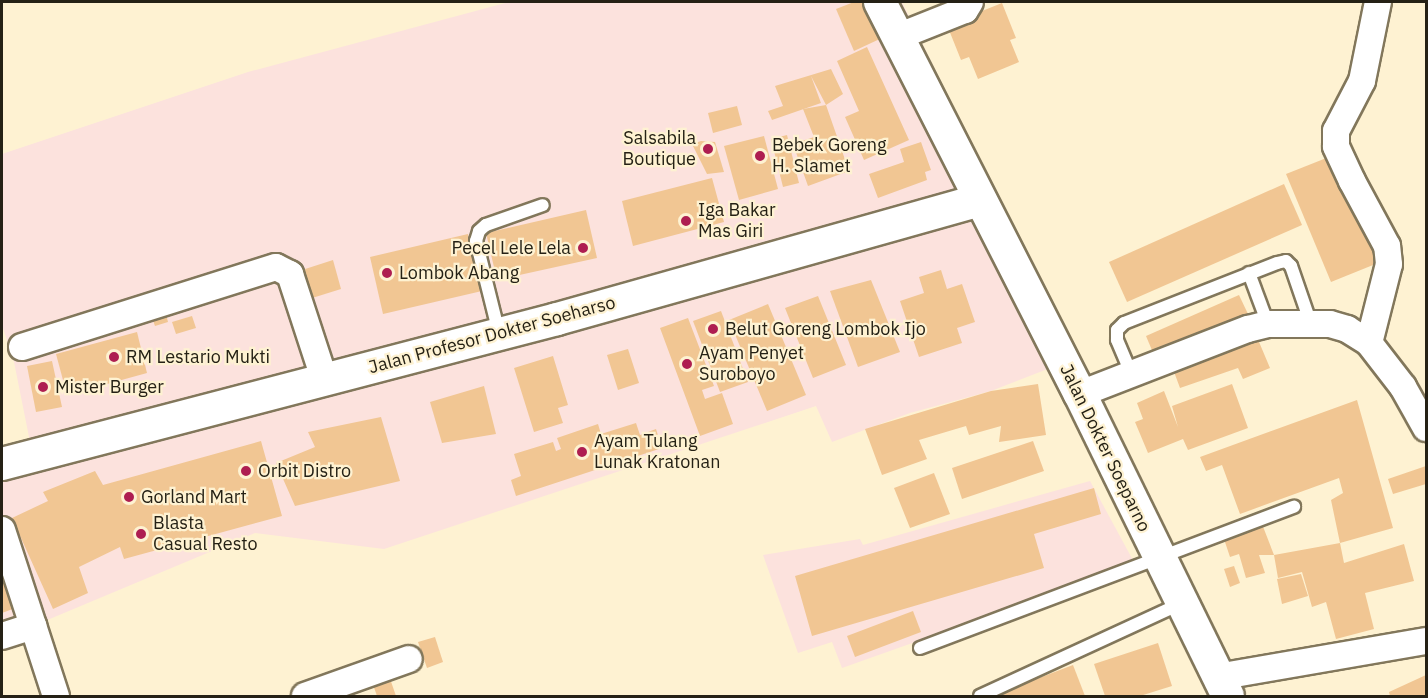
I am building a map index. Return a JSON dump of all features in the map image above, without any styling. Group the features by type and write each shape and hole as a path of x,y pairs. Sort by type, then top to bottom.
{"street":[{"name":"Jalan Dokter Soeparno","path":"879,2 1080,394 1222,687"},
{"path":"897,37 965,10 970,2"},
{"path":"1369,343 1389,264 1387,246 1336,146 1336,131 1362,81 1378,2"},
{"name":"Jalan Profesor Dokter Soeharso","path":"2,464 499,334 980,200"},
{"path":"22,347 276,267 290,274 324,378"},
{"path":"1080,394 1131,373 1268,324 1311,324 1347,329 1369,343 1403,387 1426,428"},
{"path":"2,530 56,696"},
{"path":"2,636 33,626"},
{"path":"1222,687 1426,641"},
{"path":"305,696 409,659"}],"lane":[{"path":"499,334 476,241 479,231 486,225 543,205"},
{"path":"1131,373 1117,340 1117,330 1124,323 1248,273 1286,261 1311,324"},
{"path":"1248,273 1268,324"},
{"path":"920,648 1160,561 1294,507"},
{"path":"980,696 1180,604"}],"shaded area":[{"path":"509,2 902,2 1076,358 991,391 910,413 832,442 816,406 384,549 255,533 33,626 2,635 2,458 32,452 14,362 2,325 2,154 248,72"},
{"path":"1090,481 1135,564 842,668 832,642 798,653 763,555 860,539 863,545"}],"building":[{"path":"854,2 869,2 884,37 854,51 836,9"},
{"path":"1002,3 1016,38 1010,40 1019,62 978,79 969,57 961,60 947,25"},
{"path":"867,47 909,140 864,160 845,117 859,111 837,61"},
{"path":"831,69 843,94 826,105 811,76 821,103 772,120 768,111 783,106 775,86"},
{"path":"826,105 849,171 808,186 793,144 814,137 803,109"},
{"path":"737,106 742,125 713,133 708,113"},
{"path":"787,135 799,183 783,187 771,139"},
{"path":"764,136 778,189 739,200 724,146"},
{"path":"701,141 715,142 724,172 707,174 692,144"},
{"path":"921,142 931,170 925,172 927,180 878,198 869,174 904,162 900,149"},
{"path":"1334,155 1378,263 1331,282 1286,174"},
{"path":"712,178 724,222 633,246 622,201"},
{"path":"1284,184 1302,225 1127,302 1109,262"},
{"path":"586,210 597,258 497,280 486,233"},
{"path":"468,234 482,291 383,314 370,257"},
{"path":"333,260 341,289 309,299 299,271"},
{"path":"941,270 947,289 962,284 975,322 957,328 962,343 919,357 900,301 924,293 919,277"},
{"path":"871,280 900,352 858,367 830,291"},
{"path":"1239,295 1248,314 1154,355 1146,336"},
{"path":"818,296 846,365 813,378 785,308"},
{"path":"768,304 806,395 767,411 729,320"},
{"path":"165,310 168,322 155,326 151,315"},
{"path":"721,311 748,382 720,392 693,321"},
{"path":"192,316 196,328 176,334 172,322"},
{"path":"688,318 714,386 702,390 705,399 722,393 733,424 700,436 660,328"},
{"path":"1254,330 1270,368 1243,379 1238,368 1180,388 1170,361"},
{"path":"137,332 147,373 67,395 56,354"},
{"path":"628,349 639,383 618,390 607,355"},
{"path":"553,356 568,405 558,408 563,423 534,432 514,368"},
{"path":"52,361 62,407 36,412 27,366"},
{"path":"1038,384 1046,435 999,442 1001,426 969,435 966,426 919,440 927,459 882,475 865,429 991,391"},
{"path":"1232,384 1248,428 1188,450 1183,439 1148,453 1135,422 1143,419 1137,403 1164,391 1178,427 1172,406"},
{"path":"484,386 496,434 442,443 430,402"},
{"path":"1357,400 1393,528 1340,543 1331,500 1343,493 1339,478 1240,514 1222,465 1206,471 1200,457"},
{"path":"381,417 400,481 295,506 276,463 315,447 308,432"},
{"path":"636,423 640,435 656,429 662,448 516,496 511,480 521,476 514,454 553,442 556,451 561,449 557,438 598,424 601,434"},
{"path":"261,441 282,516 124,559 120,547 79,567 88,593 53,609 12,518 48,501 43,492 95,471 103,485"},
{"path":"1033,441 1044,471 962,499 952,468"},
{"path":"1426,466 1426,484 1393,494 1388,479"},
{"path":"934,473 950,514 910,528 894,488"},
{"path":"1094,488 1101,514 1034,534 1044,568 812,636 795,576"},
{"path":"1262,524 1274,555 1259,555 1265,573 1246,578 1239,554 1230,557 1223,536"},
{"path":"1340,543 1344,563 1404,544 1414,581 1365,593 1374,629 1336,639 1326,602 1312,607 1302,572 1278,578 1274,555"},
{"path":"2,562 18,607 2,613"},
{"path":"1234,566 1240,583 1230,587 1224,569"},
{"path":"1301,574 1308,596 1282,604 1277,579"},
{"path":"913,611 921,632 855,657 847,636"},
{"path":"435,637 443,662 427,668 418,642"},
{"path":"1158,643 1172,686 1140,696 1105,696 1094,664"},
{"path":"1073,665 1085,696 992,696"},
{"path":"387,670 396,696 377,696 370,676"},
{"path":"1426,675 1426,696 1390,696 1389,692"}],"place":[{"name":"Salsabila Boutique","path":"708,149"},
{"name":"Bebek Goreng H. Slamet","path":"760,156"},
{"name":"Iga Bakar Mas Giri","path":"686,221"},
{"name":"Pecel Lele Lela","path":"583,248"},
{"name":"Lombok Abang","path":"387,273"},
{"name":"Belut Goreng Lombok Ijo","path":"713,329"},
{"name":"RM Lestario Mukti","path":"114,357"},
{"name":"Ayam Penyet Suroboyo","path":"687,364"},
{"name":"Mister Burger","path":"43,387"},
{"name":"Ayam Tulang Lunak Kratonan","path":"582,452"},
{"name":"Orbit Distro","path":"246,471"},
{"name":"Gorland Mart","path":"129,497"},
{"name":"Blasta Casual Resto","path":"141,534"}]}
